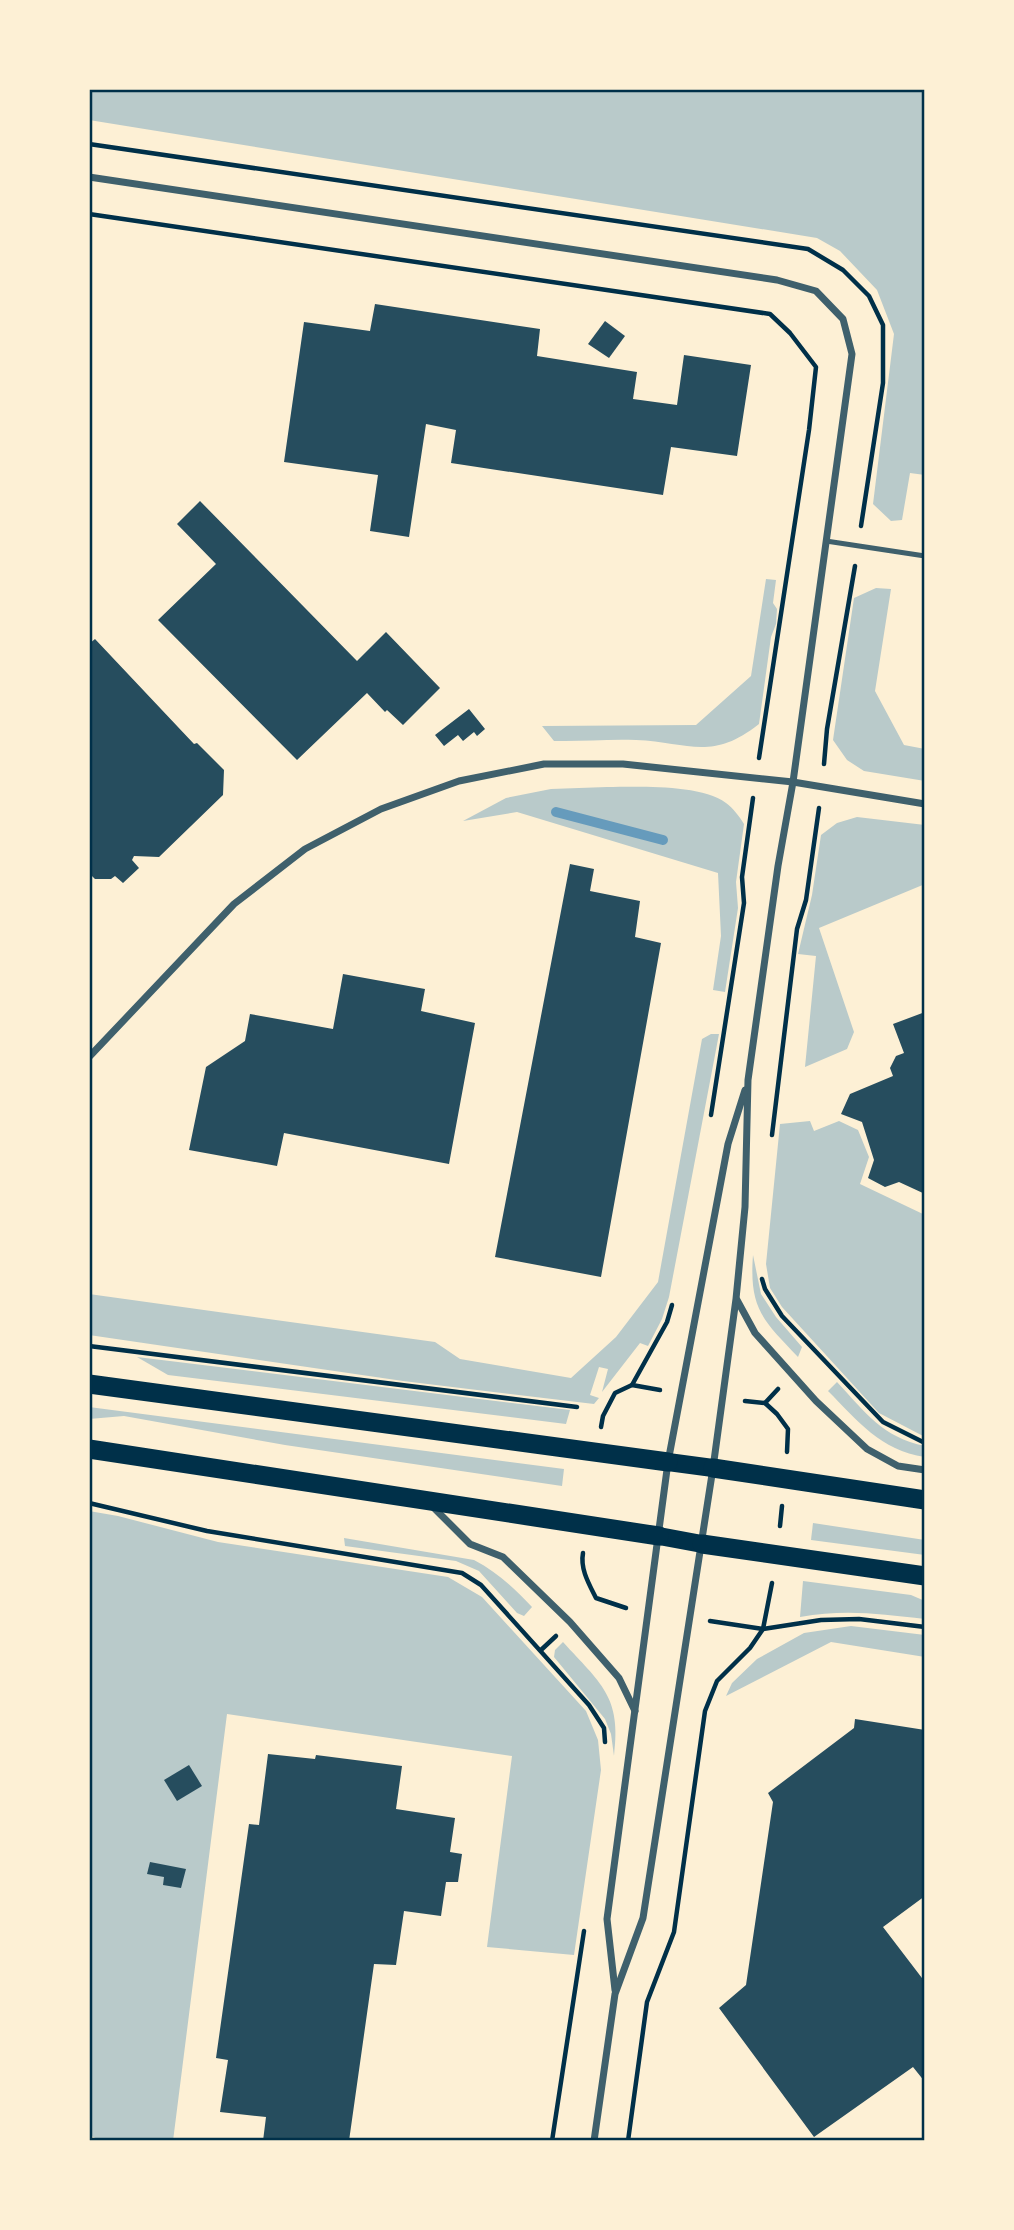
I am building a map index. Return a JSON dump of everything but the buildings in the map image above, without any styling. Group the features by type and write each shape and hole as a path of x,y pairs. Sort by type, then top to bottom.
{"highway":[{"path":"89,1384 668,1462"},
{"path":"89,1449 659,1536"},
{"path":"713,1468 925,1500"},
{"path":"702,1544 925,1576"}],"main road":[{"path":"668,1462 713,1468"},
{"path":"659,1536 702,1544"}],"street":[{"path":"89,177 777,279 816,292 843,319 852,354 793,782 778,866 748,1080 745,1207 736,1299 713,1468 643,1918 615,1994 594,2141"},
{"path":"89,1057 234,904 305,849 382,808 459,781 544,764 623,764 793,782 925,804"},
{"path":"615,1994 607,1919 668,1462 728,1144 748,1080"},
{"path":"736,1299 755,1333 816,1401 867,1449 898,1466 925,1470"},
{"path":"427,1501 470,1544 503,1557 570,1622 619,1678 635,1712"}],"lane":[{"path":"826,541 925,556"}],"path":[{"path":"89,144 808,249 843,270 869,296 883,325 883,383 827,729"},
{"path":"89,214 770,314 790,333 816,367 766,715"},
{"path":"709,1127 744,903 742,877 748,831"},
{"path":"771,1144 797,929 806,900 814,841"},
{"path":"760,1271 765,1289 782,1315 883,1422 925,1443"},
{"path":"632,1385 667,1322 674,1297"},
{"path":"89,1346 577,1407"},
{"path":"600,1429 603,1416 615,1393 632,1385 665,1391"},
{"path":"765,1403 781,1386"},
{"path":"740,1401 765,1403 777,1414 788,1429 787,1454"},
{"path":"89,1503 207,1531 461,1573 481,1585 589,1705 604,1728 606,1751"},
{"path":"584,1552 582,1560 586,1579 596,1598 629,1608"},
{"path":"628,2141 647,2003 674,1932 705,1711 717,1681 750,1648 763,1629 773,1577"},
{"path":"715,1622 763,1629 821,1620 859,1619 925,1627"},
{"path":"541,1650 558,1634"},
{"path":"552,2141 584,1928"}],"shaded area":[{"path":"89,89 925,89 925,475 910,473 902,520 891,521 873,504 894,334 877,290 840,251 817,238 89,120"},
{"path":"766,579 776,580 773,603 777,609 776,624 771,637 759,724 742,736 727,743 699,747 636,740 554,741 542,726 696,725 751,676"},
{"path":"876,588 891,589 875,691 904,745 925,749 925,781 864,771 847,760 833,740 854,598"},
{"path":"652,787 701,792 726,803 744,824 736,882 738,908 725,992 713,990 721,936 718,873 517,812 463,821 506,798 551,789"},
{"path":"857,817 925,825 925,884 819,928 854,1032 847,1049 805,1067 816,956 798,954 812,895 821,835 837,823"},
{"path":"711,1034 719,1034 669,1297 662,1319 648,1346 640,1343 602,1392 608,1369 599,1367 590,1395 599,1398 594,1404 403,1381 89,1335 89,1294 435,1342 460,1359 571,1378 616,1337 658,1282 702,1039"},
{"path":"810,1121 814,1131 839,1121 858,1130 869,1157 860,1184 925,1215 925,1437 879,1413 782,1307 770,1288 766,1264 780,1124"},
{"path":"753,1255 761,1294 776,1317 802,1347 798,1357 767,1323 756,1301 753,1289"},
{"path":"137,1357 570,1410 566,1424 168,1375"},
{"path":"837,1382 866,1414 886,1430 897,1437 925,1446 925,1457 895,1448 871,1433 828,1391"},
{"path":"89,1407 564,1469 562,1486 285,1445 124,1416 89,1419"},
{"path":"89,1511 218,1542 448,1577 482,1597 586,1711 598,1740 601,1770 574,1955 487,1947 512,1756 227,1714 173,2141 102,2141 89,2135"},
{"path":"813,1523 925,1540 925,1555 811,1540"},
{"path":"344,1538 474,1560 505,1581 532,1607 524,1616 517,1613 479,1571 456,1561 345,1546"},
{"path":"803,1581 911,1595 925,1601 925,1619 847,1613 800,1617"},
{"path":"851,1626 925,1635 925,1657 831,1642 726,1696 732,1683 757,1659 804,1633"},
{"path":"563,1642 598,1680 611,1704 616,1736 614,1756 611,1734 605,1719 554,1657 555,1650"}],"waterway":[{"path":"556,812 663,840"}]}
